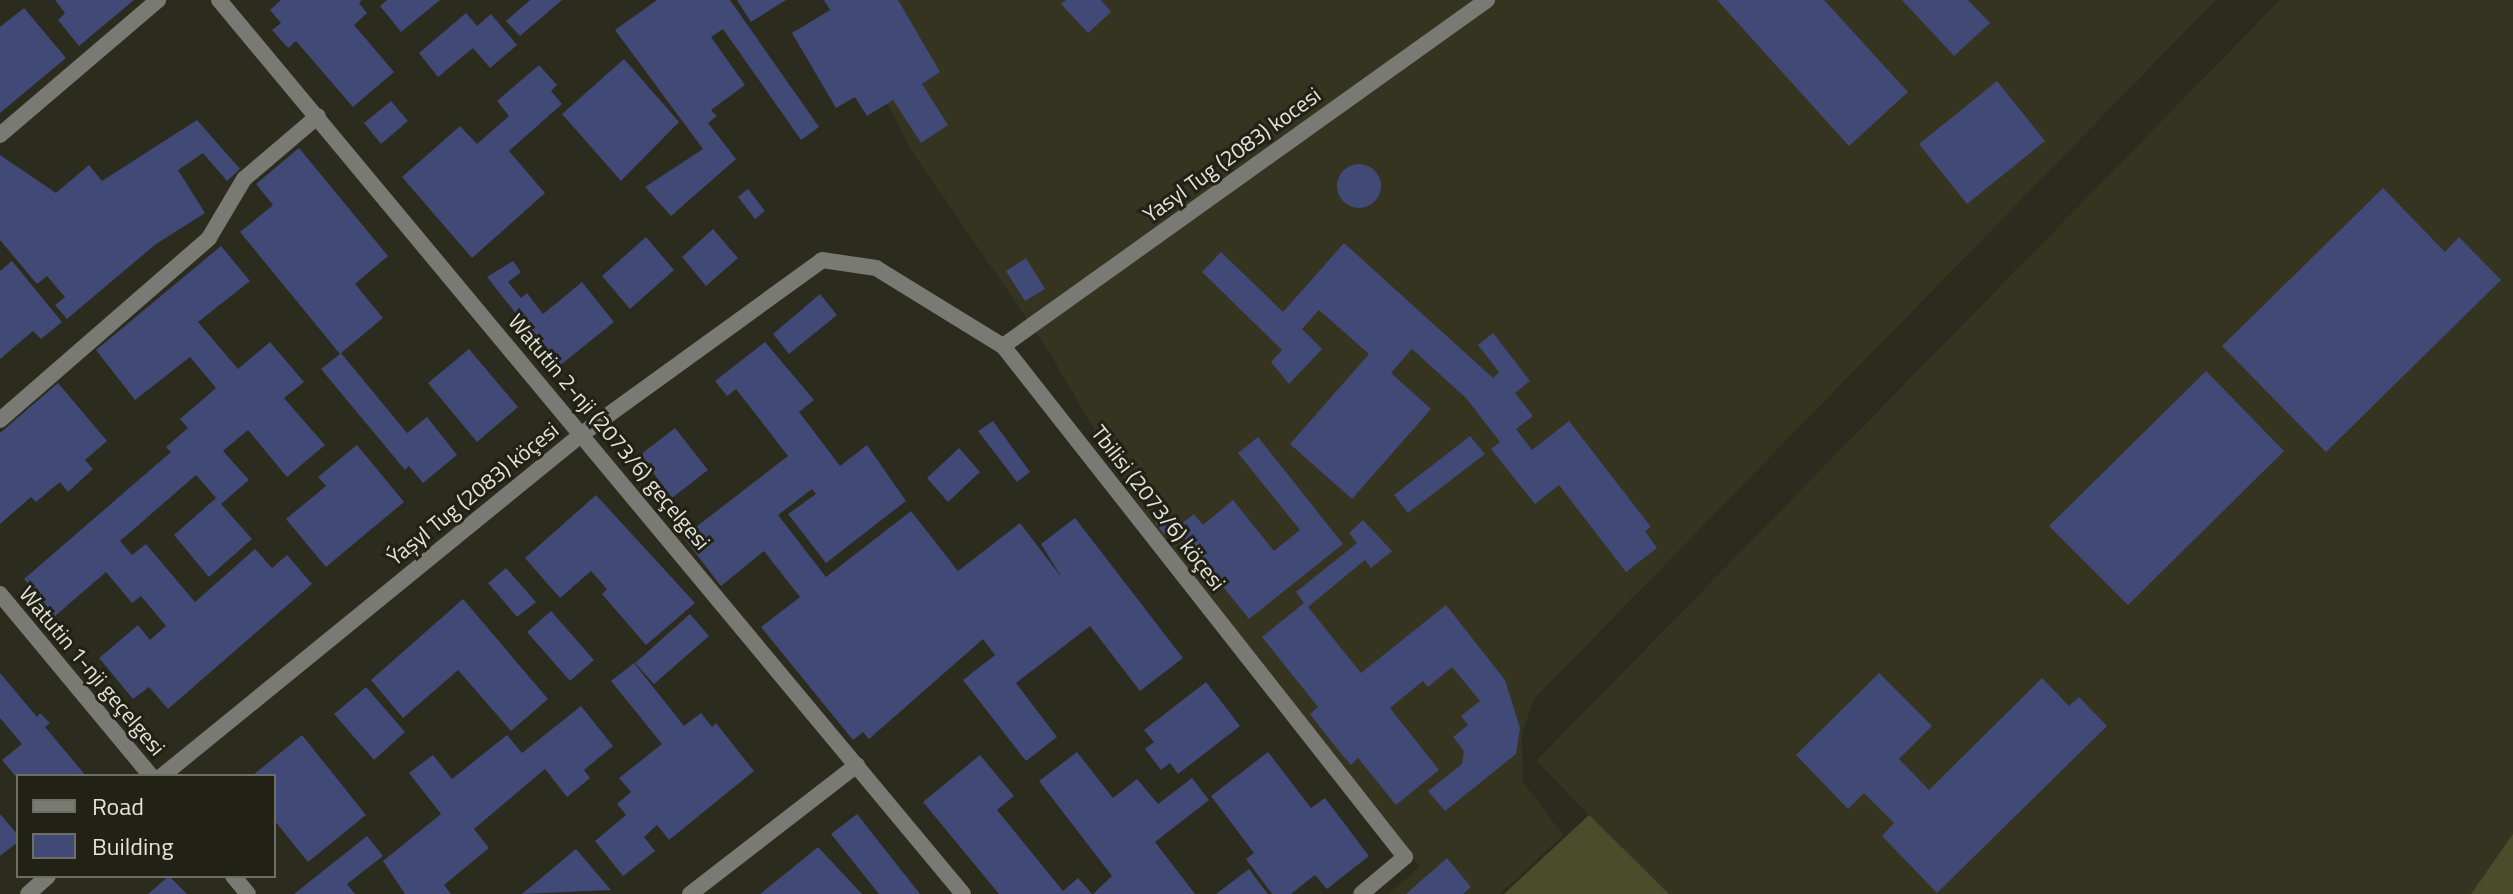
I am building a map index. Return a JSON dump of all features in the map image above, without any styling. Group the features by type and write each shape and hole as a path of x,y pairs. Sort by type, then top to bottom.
{"street":[{"path":"0,135 158,0"},
{"name":"Watutin 2-nji (2073/6) geçelgesi","path":"219,0 963,894"},
{"name":"Yasyl Tug (2083) kocesi","path":"1003,346 1487,0"},
{"path":"0,420 209,238 244,179 318,116"},
{"name":"Tbilisi (2073/6) köçesi","path":"822,260 876,268 1003,346 1405,857 1361,894"},
{"name":"Ýaşyl Tug (2083) köçesi","path":"164,774 582,434 822,260"},
{"name":"Watutin 1-nji geçelgesi","path":"0,594 149,774"},
{"path":"690,894 857,765"},
{"path":"28,894 46,878"},
{"path":"235,878 248,894"}],"shaded area":[{"path":"833,0 2216,0 1534,699 1522,734 1523,782 1563,835 1500,894 1388,894 1420,867 1150,523 1044,344 913,153"},
{"path":"2280,0 2513,0 2513,894 1504,894 1589,815 1536,761"},
{"path":"1589,815 1669,894 1504,894"},
{"path":"2513,834 2513,894 2471,894"}],"building":[{"path":"55,0 134,0 79,46 58,20 65,13"},
{"path":"281,0 362,0 359,3 367,13 354,25 394,72 353,107 296,41 288,48 272,30 281,23 270,10"},
{"path":"387,0 440,0 401,32 380,6"},
{"path":"530,0 562,0 520,36 506,21"},
{"path":"657,0 730,0 819,127 801,140 723,29 711,37 745,85 711,110 717,116 708,123 736,159 671,216 645,187 703,149 615,30"},
{"path":"737,0 786,0 751,22"},
{"path":"824,0 898,0 940,72 922,84 948,125 921,143 893,100 867,116 855,97 836,108 792,33 830,10"},
{"path":"1066,0 1101,0 1111,12 1088,33 1061,4"},
{"path":"1717,0 1824,0 1908,92 1849,146"},
{"path":"1902,0 1968,0 1990,23 1954,56"},
{"path":"24,8 66,58 0,113 0,27"},
{"path":"466,13 477,26 491,14 517,45 490,68 473,48 438,77 419,53"},
{"path":"624,59 679,122 621,181 562,114"},
{"path":"539,65 557,85 551,91 562,104 509,151 545,193 472,258 402,177 460,126 477,144 509,116 497,101"},
{"path":"1997,81 2045,141 1967,204 1919,144"},
{"path":"391,101 408,121 381,144 364,123"},
{"path":"197,120 240,169 227,181 203,153 178,170 205,213 156,244 67,319 55,305 65,297 47,276 37,284 0,240 0,155 56,193 89,165 102,181"},
{"path":"299,148 388,256 355,284 383,318 341,353 407,433 427,417 457,455 423,483 409,466 405,470 321,369 340,354 240,232 273,205 256,184"},
{"path":"1359,164 1375,170 1381,186 1375,202 1359,208 1343,202 1337,186 1343,170"},
{"path":"2383,188 2445,252 2459,237 2501,280 2326,452 2222,346"},
{"path":"748,189 765,211 755,219 738,197"},
{"path":"713,229 738,258 706,286 682,257"},
{"path":"646,237 674,270 630,309 602,276"},
{"path":"1344,243 1493,378 1499,372 1478,345 1493,333 1530,381 1515,393 1533,416 1516,429 1532,450 1569,421 1651,527 1645,531 1657,548 1626,572 1559,485 1535,504 1491,449 1500,442 1466,398 1412,349 1391,373 1431,409 1352,499 1290,444 1369,354 1319,310 1302,329 1322,349 1289,384 1271,362 1282,350 1202,272 1221,252 1283,312"},
{"path":"221,246 250,281 198,322 238,369 270,342 304,382 284,398 325,445 287,477 248,430 223,451 249,480 221,504 252,539 209,577 174,535 216,498 196,475 120,541 132,555 146,544 195,602 255,549 272,568 287,555 312,584 168,709 149,687 133,699 99,658 138,625 150,640 166,626 141,596 132,603 106,572 55,616 24,579 171,452 166,447 188,428 180,419 216,388 190,357 135,400 96,350"},
{"path":"1026,258 1045,289 1025,301 1006,271"},
{"path":"12,261 62,322 41,339 33,331 0,359 0,271"},
{"path":"513,261 521,272 508,282 521,298 527,293 543,314 582,282 614,322 558,367 487,277"},
{"path":"820,294 837,315 789,354 773,334"},
{"path":"765,342 814,400 799,412 840,466 867,445 906,501 826,563 788,514 816,494 812,489 778,515 826,577 911,511 958,571 1020,523 1062,578 1041,544 1075,518 1183,658 1140,691 1090,626 1016,683 1057,737 1026,761 963,680 995,655 983,639 869,739 863,732 853,740 761,627 800,597 764,551 721,586 683,537 788,456 736,389 727,396 715,381"},
{"path":"469,349 518,407 477,442 428,383"},
{"path":"2206,371 2284,451 2128,605 2049,526"},
{"path":"58,383 107,441 85,460 93,469 68,492 60,482 36,502 31,497 0,524 0,433"},
{"path":"993,421 1030,472 1017,482 978,431"},
{"path":"675,428 708,470 672,498 640,455"},
{"path":"1470,436 1485,454 1408,513 1394,495"},
{"path":"1258,437 1343,544 1249,619 1176,528 1194,514 1203,525 1233,500 1274,551 1300,530 1238,453"},
{"path":"357,445 404,502 326,567 286,519 326,486 318,477"},
{"path":"959,448 980,472 948,502 927,478"},
{"path":"596,495 695,603 646,645 602,594 607,589 591,571 560,598 525,558"},
{"path":"1167,514 1176,525 1165,535 1155,523"},
{"path":"1363,520 1392,551 1371,568 1365,560 1308,607 1361,673 1446,605 1505,680 1520,728 1516,754 1445,811 1428,791 1462,764 1464,751 1453,737 1468,725 1461,716 1480,701 1452,667 1428,687 1423,681 1390,708 1439,770 1396,805 1358,758 1351,765 1338,750 1310,714 1318,707 1262,637 1304,603 1296,592 1357,543 1349,533"},
{"path":"506,568 536,602 517,617 488,583"},
{"path":"463,599 548,699 511,731 458,670 403,718 371,680"},
{"path":"551,611 594,660 570,681 527,632"},
{"path":"690,614 709,636 654,684 635,663"},
{"path":"634,663 684,726 701,713 712,727 716,723 754,771 669,840 657,825 644,837 655,851 623,876 595,841 626,815 617,804 631,792 619,778 662,744 611,681"},
{"path":"0,673 37,717 40,713 50,723 45,727 84,774 16,774 16,777 2,760 22,744 0,718"},
{"path":"1879,673 1932,726 1899,759 1929,790 2042,678 2069,706 2079,697 2107,726 1937,893 1882,836 1894,823 1864,793 1848,809 1796,755"},
{"path":"1206,682 1240,726 1178,774 1170,763 1161,770 1145,749 1154,742 1144,730"},
{"path":"366,687 405,732 374,760 334,714"},
{"path":"581,706 613,746 584,770 590,778 567,797 545,769 474,829 489,848 444,885 451,894 405,894 383,861 441,814 409,773 433,755 452,779 507,735 522,753"},
{"path":"302,735 366,815 308,862 276,822 276,774 254,774"},
{"path":"1077,752 1113,798 1137,779 1158,804 1192,778 1209,800 1155,842 1195,894 1093,894 1112,876 1039,781"},
{"path":"1268,752 1311,808 1325,798 1369,856 1327,889 1315,875 1291,894 1272,894 1246,859 1254,853 1211,796"},
{"path":"980,755 1014,796 997,810 1063,891 1078,878 1092,894 999,894 923,802"},
{"path":"0,814 16,833 16,844 0,856"},
{"path":"857,814 920,894 879,894 831,834"},
{"path":"367,836 383,856 347,884 355,894 294,894"},
{"path":"818,847 862,894 760,894"},
{"path":"576,849 611,890 522,894"},
{"path":"1447,858 1471,887 1463,894 1406,894"},
{"path":"1249,869 1268,894 1216,894"},
{"path":"167,878 171,878 187,894 148,894"}]}
